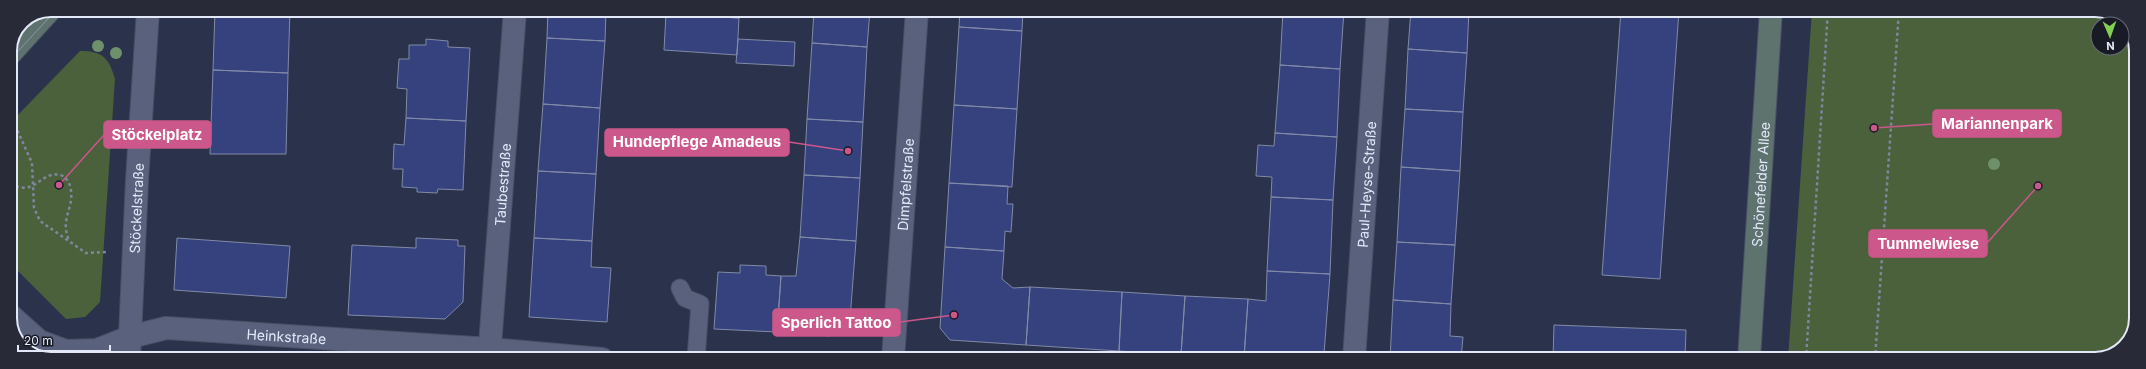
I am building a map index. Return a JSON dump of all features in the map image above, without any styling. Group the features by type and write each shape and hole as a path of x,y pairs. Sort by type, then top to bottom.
{"main road":[{"name":"Schönefelder Allee","path":"1749,352 1771,17"},
{"path":"18,45 42,19"}],"street":[{"name":"Stöckelstraße","path":"129,352 148,17"},
{"name":"Taubestraße","path":"489,352 514,17"},
{"name":"Dimpfelstraße","path":"893,352 917,17"},
{"name":"Paul-Heyse-Straße","path":"1354,352 1378,17"},
{"name":"Heinkstraße","path":"17,321 39,340 66,351 97,350 130,337 166,328 464,352"}],"lane":[{"path":"680,288 685,298 700,304 697,352"}],"path":[{"path":"1806,352 1828,17"},
{"path":"1875,352 1899,17"},
{"path":"17,130 32,163 34,208 40,221 86,253 106,252"},
{"path":"17,186 24,188 53,174 65,178 70,184 71,204 64,225 69,242"}],"green space":[{"path":"1812,17 2090,17 2090,56 2129,56 2129,323 2125,335 2118,344 2112,348 2096,352 1788,352"},
{"path":"80,51 100,54 107,61 113,72 115,79 100,302 85,317 66,319 17,270 17,116"}],"building":[{"path":"215,17 290,17 288,73 213,70"},
{"path":"548,17 606,17 605,41 547,38"},
{"path":"666,17 739,18 737,55 664,50"},
{"path":"814,17 869,17 867,47 812,43"},
{"path":"960,17 1023,17 1022,31 959,27"},
{"path":"1283,17 1344,17 1340,69 1280,65"},
{"path":"1410,17 1469,17 1467,53 1408,49"},
{"path":"1620,17 1679,17 1660,279 1602,275"},
{"path":"959,27 1022,31 1017,109 954,105"},
{"path":"547,38 605,41 600,108 543,104"},
{"path":"426,39 448,41 448,47 470,48 466,121 406,118 407,89 397,88 399,59 409,59 409,45 426,45"},
{"path":"738,39 795,42 794,66 736,63"},
{"path":"812,43 867,47 863,122 807,119"},
{"path":"1408,49 1467,53 1463,112 1405,109"},
{"path":"1280,65 1340,69 1337,137 1275,133"},
{"path":"213,70 288,73 286,154 210,154"},
{"path":"543,104 600,108 596,174 538,171"},
{"path":"954,105 1017,109 1012,187 949,183"},
{"path":"1405,109 1463,112 1460,171 1401,167"},
{"path":"406,118 466,121 463,190 438,189 437,193 417,192 417,188 402,187 403,169 393,169 394,144 404,145"},
{"path":"807,119 863,122 860,178 804,175"},
{"path":"1275,133 1337,137 1333,200 1271,197 1272,177 1256,176 1258,145 1274,146"},
{"path":"1401,167 1460,171 1455,245 1397,242"},
{"path":"538,171 596,174 592,241 534,238"},
{"path":"804,175 860,178 856,241 800,237"},
{"path":"949,183 1008,186 1007,204 1013,204 1011,232 1005,231 1004,251 945,247"},
{"path":"1271,197 1333,200 1330,274 1267,271"},
{"path":"800,237 856,241 850,319 829,336 777,332 781,276 796,276"},
{"path":"177,238 290,246 286,298 174,290"},
{"path":"416,238 458,240 458,246 465,246 463,302 445,319 348,315 352,245 416,248"},
{"path":"534,238 592,241 591,267 611,268 607,322 529,317"},
{"path":"1397,242 1455,245 1451,304 1393,300"},
{"path":"945,247 1004,251 1002,279 1013,288 1030,287 1026,345 950,340 940,328"},
{"path":"740,265 766,266 766,275 781,276 777,332 714,329 718,272 740,273"},
{"path":"1267,271 1330,274 1324,352 1244,352 1248,299 1266,301"},
{"path":"1030,287 1122,292 1119,351 1026,345"},
{"path":"1122,292 1185,296 1181,352 1119,351"},
{"path":"1185,296 1248,299 1244,352 1181,352"},
{"path":"1393,300 1451,304 1450,336 1463,337 1462,352 1390,352"},
{"path":"1554,325 1686,330 1685,352 1553,352"}],"tram line":[{"path":"17,52 49,17"}],"place":[{"name":"Mariannenpark","path":"1874,128"},
{"name":"Hundepflege Amadeus","path":"848,151"},
{"name":"Stöckelplatz","path":"59,185"},
{"name":"Tummelwiese","path":"2038,186"},
{"name":"Sperlich Tattoo","path":"954,315"}]}
